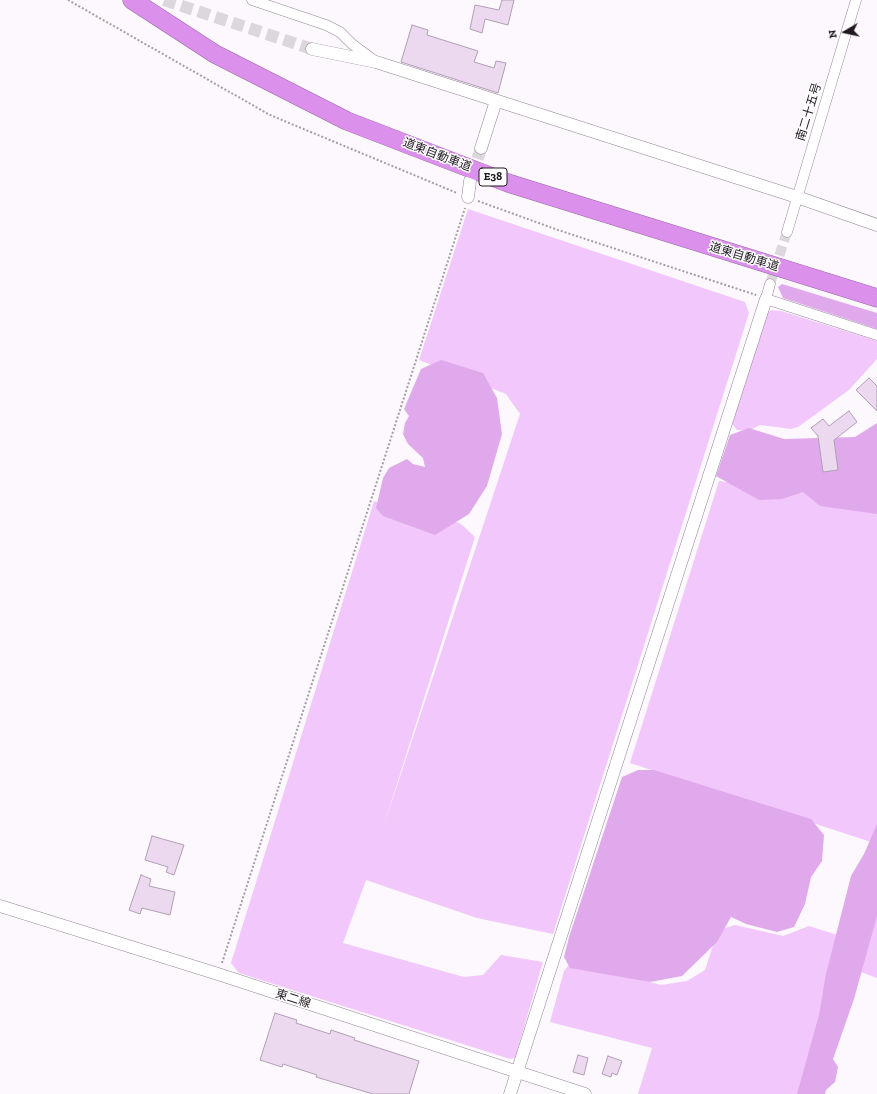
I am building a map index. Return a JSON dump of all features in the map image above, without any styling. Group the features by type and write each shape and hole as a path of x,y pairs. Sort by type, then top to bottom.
{"highway":[{"name":"道東自動車道","path":"132,0 215,54 347,121 508,183 877,298"}],"street":[{"path":"252,0 326,25 340,32 352,44 376,62"},
{"name":"南二十五号","path":"787,232 856,0"},
{"path":"312,49 376,62 797,197 877,225"},
{"path":"481,148 496,101"},
{"path":"468,197 470,181"},
{"path":"510,1094 770,284"},
{"path":"766,299 877,334"},
{"name":"東二線","path":"0,906 218,974 585,1094"}],"path":[{"path":"68,0 270,115 468,197 558,230 766,299"},
{"path":"218,974 468,197"}],"shaded area":[{"path":"468,209 745,302 749,313 553,934 477,918 366,880 343,943 464,977 483,975 501,955 543,962 515,1058 510,1059 239,973 231,963 374,501 426,515 445,518 461,524 475,537 384,825 520,414 506,394 419,360"},
{"path":"782,284 877,313 877,329 783,298 778,287"},
{"path":"771,310 781,311 877,341 877,359 849,390 798,427 791,429 760,425 748,431 737,430 730,421 765,316"},
{"path":"441,360 483,373 497,398 502,434 487,486 469,514 435,535 383,516 376,508 383,478 389,468 407,459 413,464 425,467 423,458 408,444 403,434 405,423 409,416 404,409 421,369"},
{"path":"877,423 877,514 820,506 803,492 782,499 759,500 716,476 730,435 749,428 784,439 855,437"},
{"path":"719,481 877,501 877,844 630,763"},
{"path":"638,770 654,770 811,819 824,835 822,861 811,877 805,904 794,927 777,932 746,924 731,917 717,942 682,976 650,982 570,968 564,957 569,937 622,777"},
{"path":"877,824 877,916 854,999 833,1059 838,1067 835,1082 826,1090 825,1094 797,1094 819,1015 826,974 851,876 864,854"},
{"path":"877,905 877,978 858,971"},
{"path":"735,925 783,936 809,926 850,939 807,1094 638,1094 652,1048 550,1022 564,971 571,962 661,985 687,981 705,970 718,930"}],"building":[{"path":"502,0 514,0 508,25 485,19 482,33 470,29 475,5 499,10"},
{"path":"412,25 428,30 427,35 478,51 474,62 494,68 496,61 506,63 498,93 401,62"},
{"path":"869,378 877,386 877,411 856,390"},
{"path":"849,411 857,422 834,440 838,470 823,472 818,436 811,428 823,419 829,426"},
{"path":"152,836 184,845 174,875 166,872 168,867 145,860"},
{"path":"141,875 151,879 149,886 175,892 170,915 142,908 140,914 129,910"},
{"path":"275,1013 297,1020 296,1023 330,1034 331,1030 355,1038 354,1040 419,1061 409,1094 373,1094 316,1077 317,1075 283,1064 282,1067 260,1060"},
{"path":"578,1055 588,1058 584,1075 573,1072"},
{"path":"608,1056 622,1061 617,1075 612,1073 611,1077 602,1074"}],"tunnel":[{"path":"164,0 312,49"},
{"path":"472,176 481,148"},
{"path":"770,284 787,232"}]}
